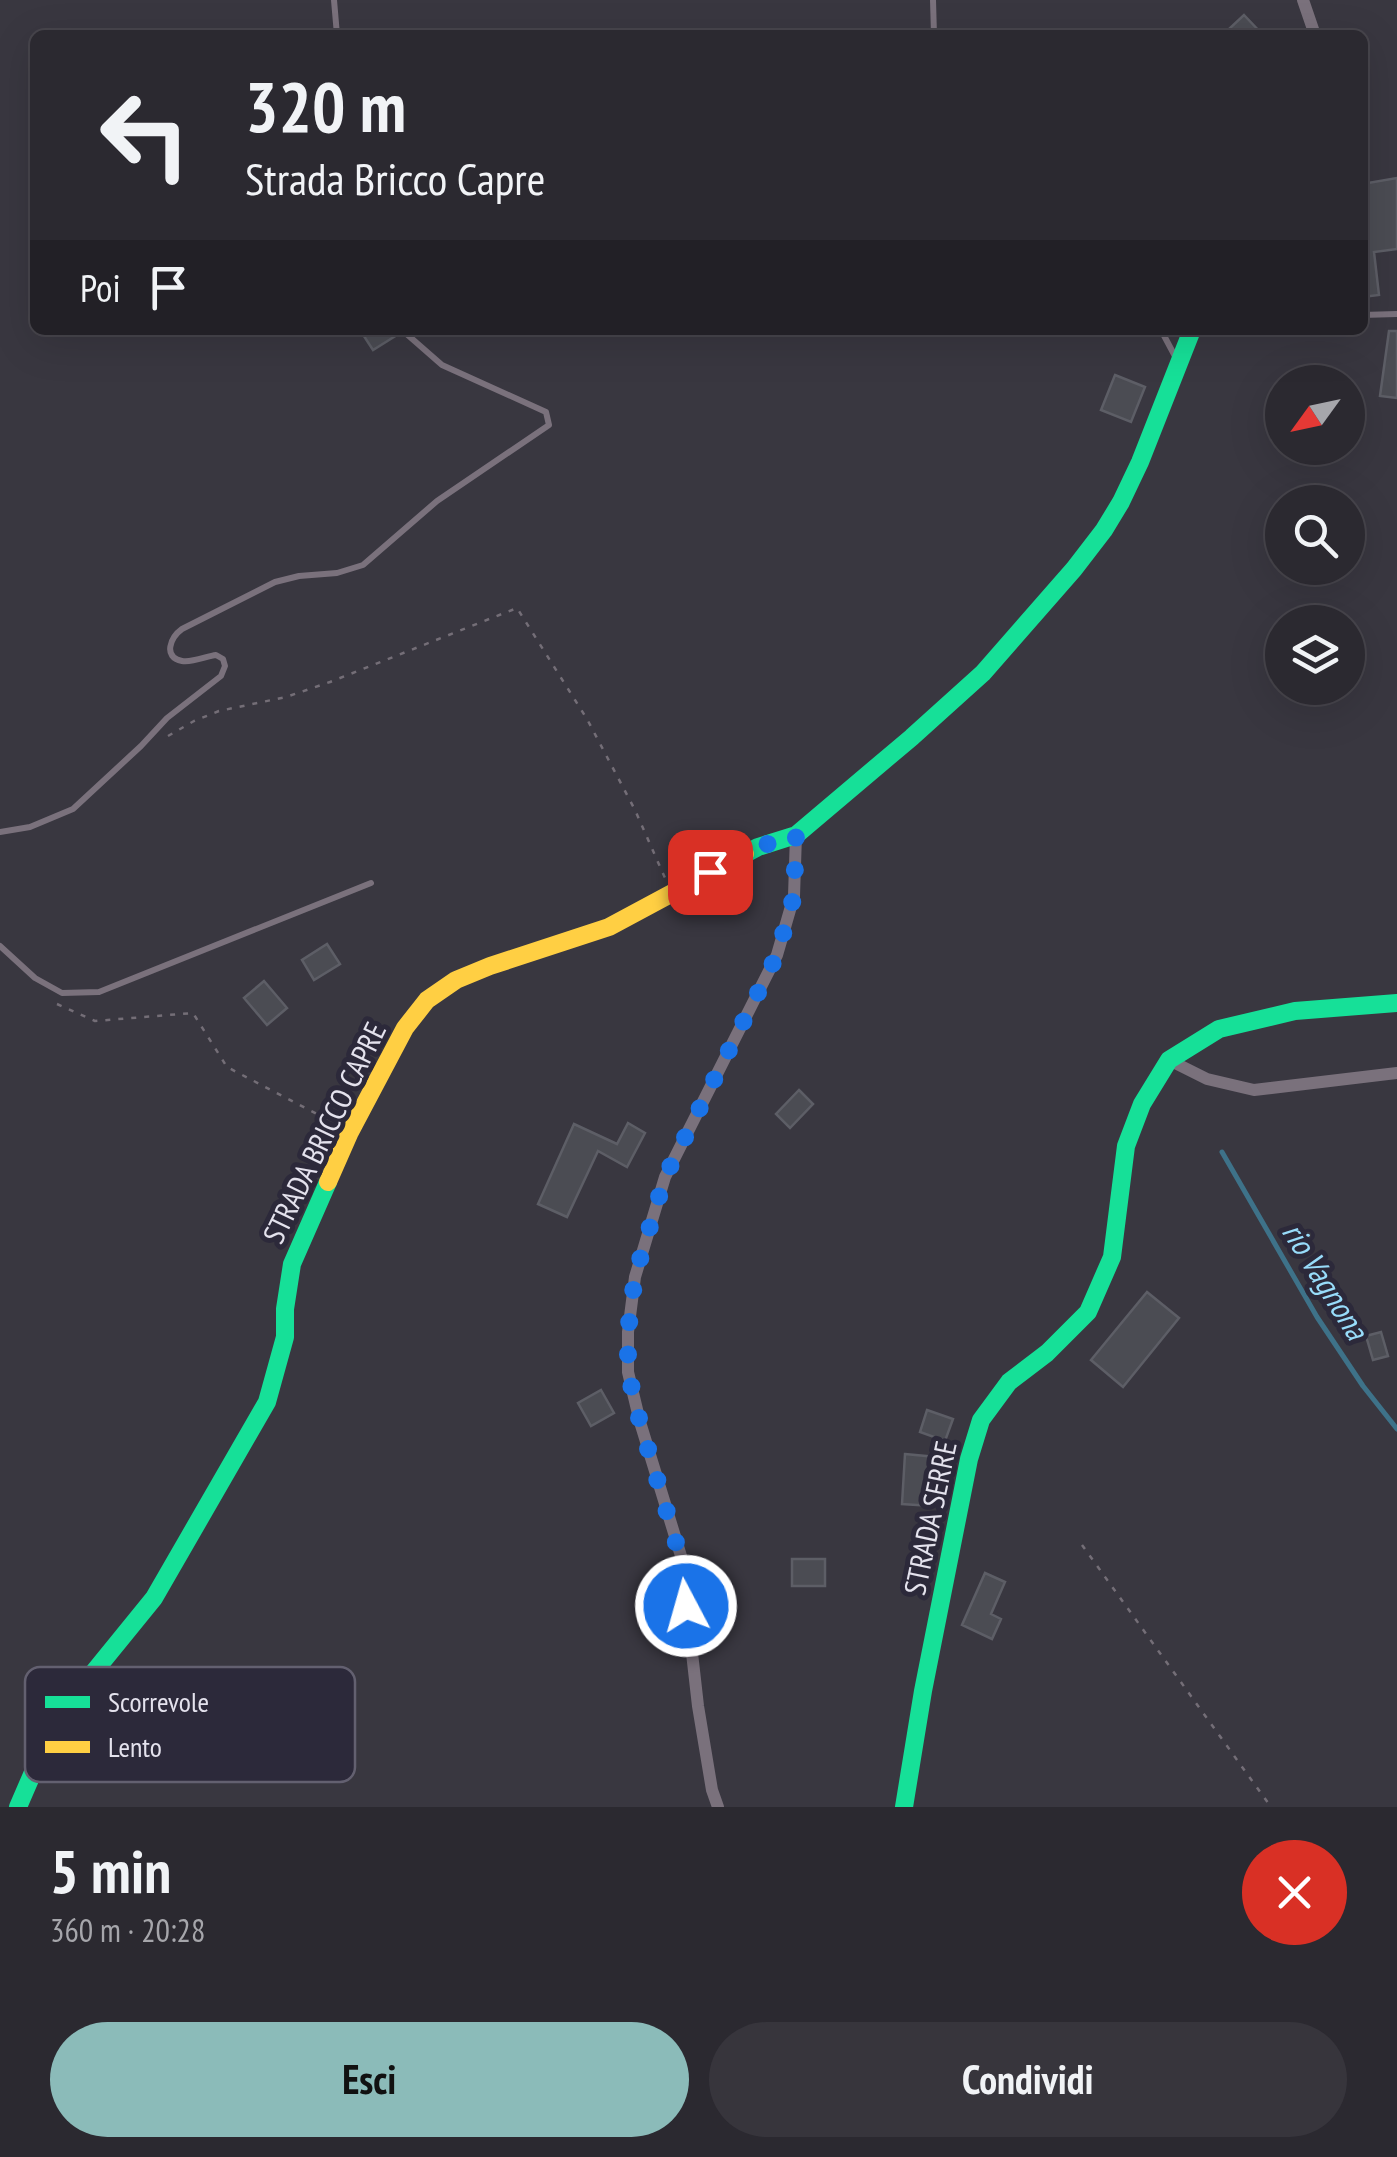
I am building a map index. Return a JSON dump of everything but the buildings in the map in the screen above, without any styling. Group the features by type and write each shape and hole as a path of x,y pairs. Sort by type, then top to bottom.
{"street":[{"path":"1304,0 1313,30"},
{"path":"718,1807 698,1706 680,1556 628,1372 635,1276 665,1177 777,955 794,896 796,835 984,674 1074,569 1121,502 1190,335"},
{"name":"STRADA BRICCO CAPRE","path":"97,1667 154,1598 268,1402 285,1338 292,1264 350,1132 405,1028 427,1000 456,980 490,966 609,927 758,847 796,835"},
{"name":"STRADA SERRE","path":"904,1807 965,1478 981,1420 1010,1382 1047,1354 1088,1312 1112,1257 1126,1146 1142,1104 1169,1060 1219,1029 1295,1011 1397,1003"},
{"path":"1169,1060 1207,1079 1254,1090 1396,1074"},
{"name":"STRADA BRICCO CAPRE","path":"18,1807 29,1782"}],"lane":[{"path":"334,0 336,30"},
{"path":"932,0 934,30"},
{"path":"1368,315 1397,314"},
{"path":"0,832 30,826 72,809 167,718 225,670 223,659 216,655 188,662 177,660 170,646 174,635 274,582 363,565 437,501 549,425 546,412 442,365 408,335"},
{"path":"1164,335 1178,362"},
{"path":"0,946 35,978 62,992 98,992 372,883"}],"path":[{"path":"141,746 218,711 286,697 517,608 595,733 672,893"},
{"path":"58,1006 95,1022 193,1013 227,1067 350,1132"},
{"path":"1082,1545 1271,1807"}],"waterway":[{"name":"rio Vagnona","path":"1222,1152 1317,1317 1397,1429"}],"traffic: fast":[{"path":"745,854 796,835 912,737 983,673 1074,569 1121,502 1190,335"},
{"path":"904,1807 969,1459 981,1420 1009,1382 1047,1353 1088,1312 1112,1257 1126,1146 1142,1104 1169,1060 1219,1029 1295,1011 1397,1003"},
{"path":"98,1667 154,1598 267,1402 285,1337 292,1264 328,1182"},
{"path":"18,1807 29,1782"}],"traffic: slow":[{"path":"328,1182 405,1028 427,1000 456,980 490,966 609,927 745,854"}],"route":[{"path":"686,1606 680,1556 628,1372 635,1276 665,1177 777,955 794,896 796,835 758,847 710,872"}]}
